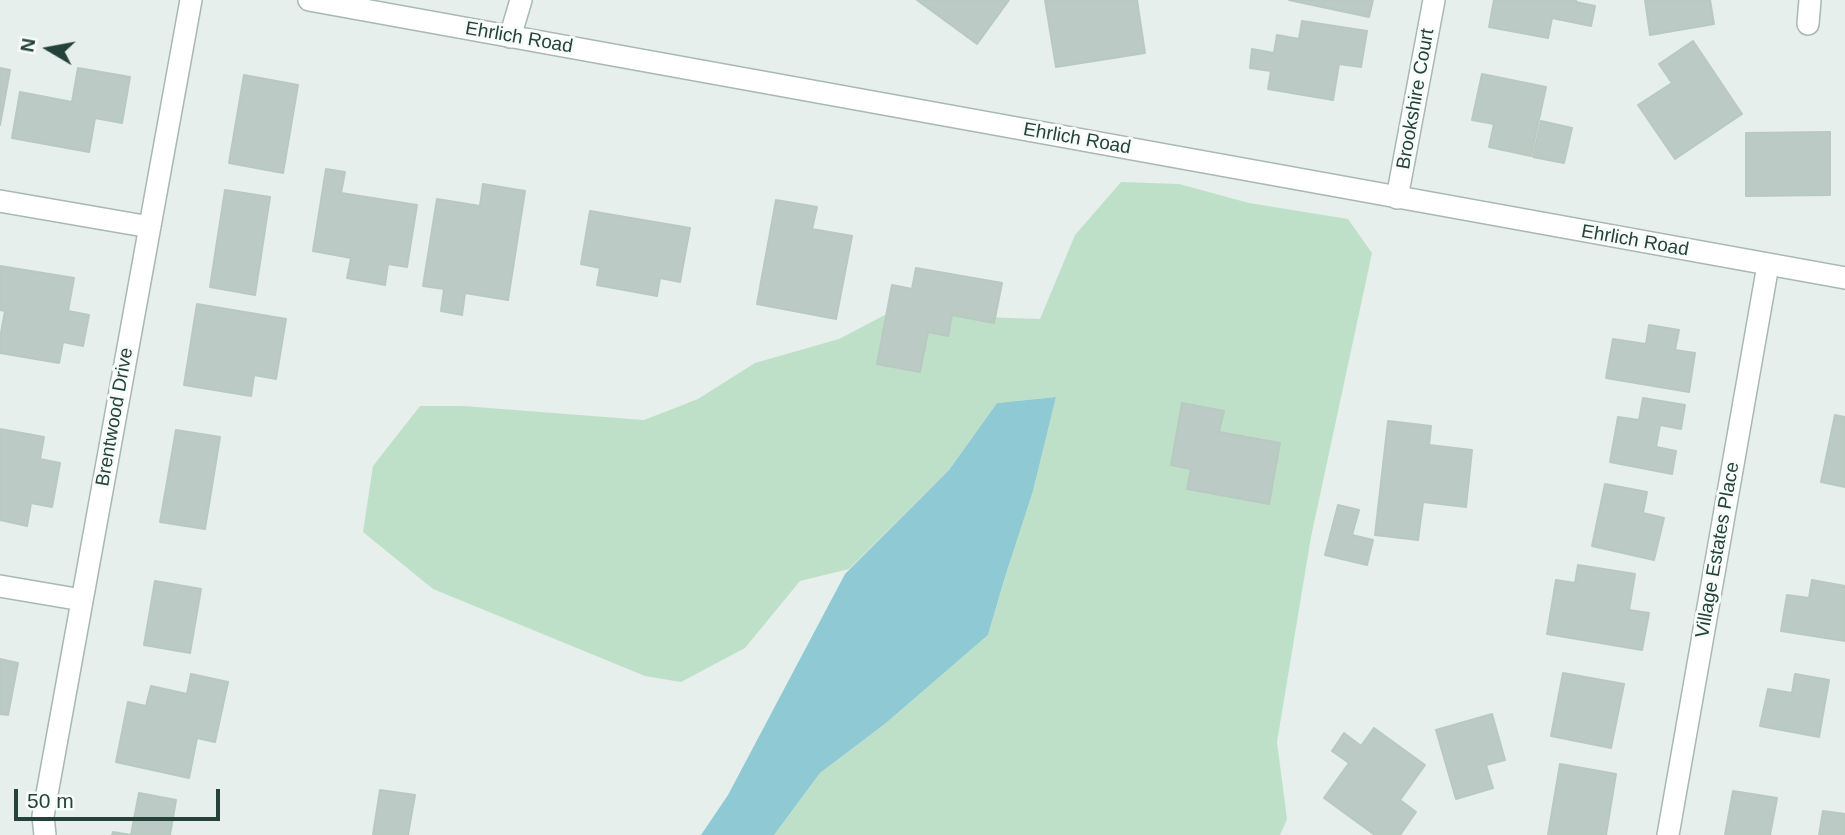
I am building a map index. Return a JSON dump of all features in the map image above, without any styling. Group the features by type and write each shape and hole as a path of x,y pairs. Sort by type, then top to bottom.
{"street":[{"name":"Brentwood Drive","path":"45,835 43,816 191,0"},
{"name":"Ehrlich Road","path":"309,0 1845,278"},
{"path":"510,37 521,0"},
{"name":"Brookshire Court","path":"1397,198 1434,0"},
{"path":"1808,24 1810,0"},
{"path":"0,201 150,227"},
{"name":"Village Estates Place","path":"1668,835 1768,265"},
{"path":"0,586 82,600"}],"green space":[{"path":"1121,182 1179,184 1249,203 1348,219 1372,253 1311,537 1277,742 1287,819 1280,835 774,835 820,773 886,723 988,635 1033,491 1056,397 997,403 949,470 849,569 800,581 745,648 681,682 645,676 433,589 363,532 373,466 420,406 463,406 644,420 698,399 755,363 839,339 904,305 982,317 1040,319 1075,235"}],"water":[{"path":"1056,397 1033,491 988,635 886,723 820,773 774,835 701,835 728,795 845,574 949,470 997,403"}],"building":[{"path":"917,0 1009,0 977,44"},
{"path":"1045,0 1137,0 1145,53 1056,67"},
{"path":"1289,0 1373,0 1369,17"},
{"path":"1494,0 1576,0 1595,6 1591,26 1552,18 1548,38 1489,27"},
{"path":"1645,0 1710,0 1714,24 1650,35"},
{"path":"1302,21 1367,31 1361,67 1339,64 1333,100 1268,89 1271,71 1250,68 1252,49 1274,53 1277,35 1299,39"},
{"path":"1693,41 1742,114 1675,159 1638,105 1672,83 1659,64"},
{"path":"0,68 10,70 0,125"},
{"path":"78,68 130,77 122,123 95,118 89,152 12,138 20,92 72,102"},
{"path":"1482,74 1546,87 1531,156 1489,147 1494,124 1472,120"},
{"path":"244,75 298,85 283,173 229,163"},
{"path":"1541,121 1572,128 1564,163 1533,157"},
{"path":"1830,132 1830,195 1746,196 1746,133"},
{"path":"326,169 345,172 341,193 417,205 407,267 388,264 385,285 347,278 351,258 313,251"},
{"path":"483,184 525,191 508,300 465,293 462,315 441,311 444,289 423,286 437,199 480,206"},
{"path":"225,190 270,197 255,295 210,287"},
{"path":"776,200 817,207 812,229 852,236 836,319 757,304"},
{"path":"590,211 690,228 680,282 660,278 657,296 597,285 600,268 581,264"},
{"path":"0,266 74,278 68,311 89,315 83,346 63,342 59,363 0,353 5,311 0,310"},
{"path":"916,268 1002,283 994,323 952,315 948,336 928,332 920,372 877,364 892,285 912,289"},
{"path":"197,304 286,319 276,379 254,375 251,396 184,385"},
{"path":"1649,325 1679,330 1675,350 1695,353 1689,392 1606,378 1613,339 1646,344"},
{"path":"1643,398 1685,405 1681,429 1660,425 1656,447 1676,451 1672,474 1610,462 1618,417 1639,420"},
{"path":"1182,403 1224,411 1219,432 1280,443 1269,504 1187,489 1191,469 1171,465"},
{"path":"1835,415 1845,417 1845,487 1821,482"},
{"path":"1388,421 1431,426 1429,445 1472,450 1466,507 1423,502 1418,540 1375,535"},
{"path":"0,429 44,437 40,459 60,463 52,507 31,503 27,526 0,520"},
{"path":"176,430 220,437 205,529 160,522"},
{"path":"1605,484 1647,492 1643,513 1664,518 1654,560 1592,546"},
{"path":"1338,505 1359,510 1352,535 1373,540 1367,565 1325,555"},
{"path":"1578,565 1635,574 1629,610 1649,613 1642,650 1547,634 1556,580 1575,583"},
{"path":"1812,580 1845,586 1845,641 1781,631 1787,595 1809,598"},
{"path":"155,581 201,589 190,653 144,645"},
{"path":"0,659 18,663 8,715 0,714"},
{"path":"1563,673 1624,684 1611,748 1551,736"},
{"path":"191,674 228,682 215,742 197,738 189,778 116,762 128,702 146,706 151,686 187,694"},
{"path":"1795,674 1829,680 1819,737 1760,726 1768,689 1792,693"},
{"path":"1492,714 1505,760 1486,765 1493,788 1456,799 1436,730"},
{"path":"1374,728 1425,765 1400,800 1416,812 1400,835 1375,835 1324,798 1349,763 1332,751 1344,733 1361,746"},
{"path":"1560,764 1616,774 1606,835 1548,835"},
{"path":"380,790 415,795 408,835 373,835"},
{"path":"1733,791 1777,798 1770,835 1725,835"},
{"path":"139,793 176,800 170,835 131,835"},
{"path":"1823,811 1845,814 1845,835 1819,835"}]}
